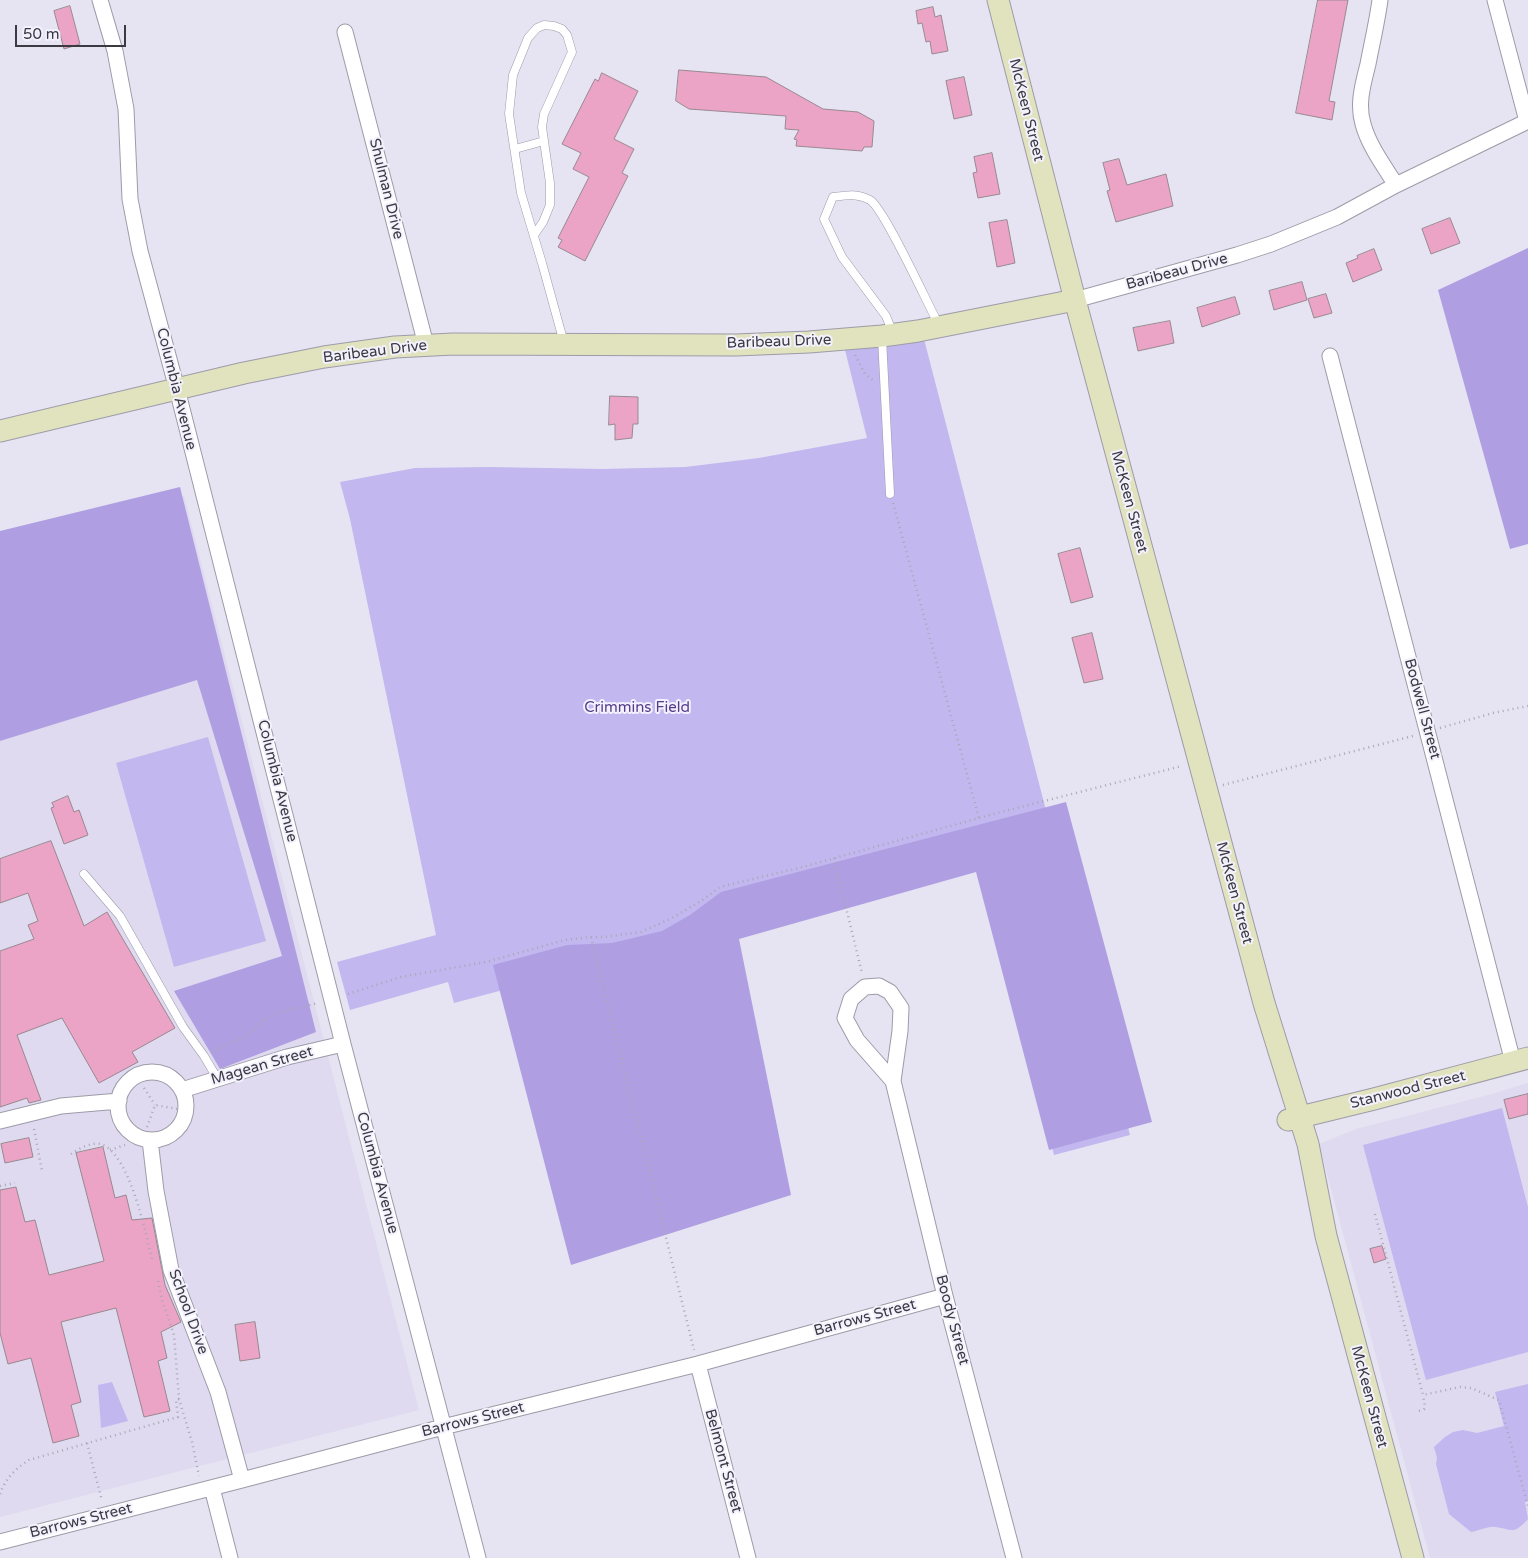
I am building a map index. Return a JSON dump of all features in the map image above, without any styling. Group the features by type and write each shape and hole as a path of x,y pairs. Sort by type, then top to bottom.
{"street":[{"name":"Columbia Avenue","path":"100,0 115,51 126,109 130,199 140,251 177,389 343,1044 478,1558"},
{"name":"McKeen Street","path":"998,0 1075,300 1294,1118 1295,1148 1326,1236 1412,1558"},
{"path":"1380,0 1360,111 1369,139 1396,185"},
{"path":"1495,0 1528,122"},
{"name":"Shulman Drive","path":"345,32 426,345"},
{"name":"Baribeau Drive","path":"0,431 244,373 324,357 394,347 564,343 736,345 809,342 888,335 939,327 1075,300 1237,256 1271,244 1337,217 1396,185 1528,122"},
{"name":"Bodwell Street","path":"1330,356 1428,732 1520,1060"},
{"name":"Boody Street","path":"893,1081 857,1040 845,1018 851,999 865,987 879,986 890,992 901,1008 900,1031 893,1081 945,1296 1014,1558"},
{"name":"Magean Street","path":"182,1090 286,1057 343,1044"},
{"name":"Stanwood Street","path":"1294,1118 1520,1060"},
{"path":"146,1072 155,1072 172,1078 182,1090 186,1104 185,1114 180,1125 171,1134 165,1137 137,1136 125,1126 118,1110 118,1101 130,1080 146,1072"},
{"path":"0,1121 61,1106 118,1101"},
{"name":"School Drive","path":"147,1137 171,1270 218,1392 242,1480"},
{"name":"Barrows Street","path":"0,1542 443,1427 698,1364 945,1296"},
{"name":"Belmont Street","path":"698,1364 748,1558"},
{"path":"212,1488 230,1558"}],"lane":[{"path":"534,235 543,222 550,205 550,183 542,127 544,114 572,52 567,35 562,29 544,25 537,28 528,38 513,75 510,114 521,193 564,343"},
{"path":"515,149 544,141"},
{"path":"890,494 885,390 888,335 886,316 842,257 824,219 833,198 854,194 872,201 892,232 939,327"},
{"path":"84,874 120,916 183,1026 217,1078"}],"path":[{"path":"854,352 865,374 885,390"},
{"path":"890,494 979,818"},
{"path":"1220,783 1224,786 1493,713 1528,706"},
{"path":"348,994 401,977 486,962 565,940 641,932 670,919 701,901 720,887 1186,765"},
{"path":"834,858 865,987"},
{"path":"591,937 698,1364"},
{"path":"204,1056 246,1036 263,1020 278,1013 318,1003"},
{"path":"144,1088 155,1105 147,1137"},
{"path":"155,1105 178,1108"},
{"path":"33,1126 42,1171"},
{"path":"71,1154 77,1149 101,1144 110,1150 116,1158 133,1189 140,1208 154,1266"},
{"path":"110,1150 125,1145"},
{"path":"0,1186 15,1183"},
{"path":"1375,1214 1423,1395 1425,1406 1424,1409 1418,1411"},
{"path":"156,1274 162,1300 174,1335 179,1399 196,1458 199,1476"},
{"path":"1423,1395 1460,1386 1471,1388 1499,1400 1528,1506"},
{"path":"0,1494 9,1477 29,1460 178,1417 176,1400 179,1399"},
{"path":"87,1443 102,1501"}],"shaded area":[{"path":"1528,248 1528,544 1510,549 1438,290"},
{"path":"180,487 316,1032 220,1069 174,991 282,956 197,680 0,741 0,531"},
{"path":"184,496 419,1410 0,1517 0,543"},
{"path":"1066,802 1152,1122 1049,1150 976,872 739,939 791,1195 571,1265 493,965 567,945 612,943 662,931 690,915 721,892"},
{"path":"1528,1083 1528,1558 1430,1558 1319,1144 1356,1129"}],"green space":[{"name":"Crimmins Field","path":"924,339 1130,1135 1054,1155 978,864 454,1003 448,982 350,1010 337,962 436,935 350,519 340,482 415,468 603,469 685,467 759,458 867,438 845,350"},
{"path":"208,737 266,941 174,967 116,763"},
{"path":"1502,1108 1528,1207 1528,1352 1426,1380 1363,1145"},
{"path":"112,1382 128,1421 101,1428 98,1385"},
{"path":"1528,1384 1528,1501 1525,1502 1528,1519 1516,1530 1492,1527 1471,1532 1449,1514 1436,1464 1437,1458 1434,1447 1453,1432 1463,1430 1477,1433 1504,1426 1495,1392"}],"building":[{"path":"1318,0 1348,0 1329,101 1335,102 1332,120 1296,113"},
{"path":"70,6 80,44 64,49 54,11"},
{"path":"933,7 935,17 941,15 948,51 932,54 930,41 926,42 922,23 918,24 916,11"},
{"path":"679,70 766,77 823,109 858,112 874,121 872,147 864,147 862,151 796,146 797,140 794,139 799,130 785,129 786,116 689,109 676,101"},
{"path":"602,73 638,91 614,139 634,149 622,173 628,176 585,261 558,247 562,240 558,238 589,177 573,169 581,153 562,144 595,79 598,81"},
{"path":"964,77 972,115 954,119 946,81"},
{"path":"992,153 1000,194 978,198 973,173 977,172 974,157"},
{"path":"1119,159 1127,185 1166,174 1173,206 1116,222 1107,191 1110,190 1103,163"},
{"path":"1450,218 1460,243 1431,254 1422,229"},
{"path":"1007,220 1015,263 997,267 989,223"},
{"path":"1374,249 1382,270 1353,282 1346,263"},
{"path":"1302,282 1307,300 1274,310 1269,291"},
{"path":"1326,294 1332,313 1314,318 1308,299"},
{"path":"1235,297 1240,314 1202,327 1197,308"},
{"path":"1170,321 1174,343 1138,351 1133,328"},
{"path":"610,396 638,397 638,424 633,424 632,438 615,440 615,424 609,425"},
{"path":"1080,548 1093,597 1071,603 1058,554"},
{"path":"1092,633 1103,679 1084,683 1072,638"},
{"path":"68,796 74,812 79,810 88,835 64,844 51,808 54,807 52,803"},
{"path":"51,841 84,926 107,912 175,1028 132,1052 138,1062 99,1083 62,1018 17,1035 41,1100 29,1103 27,1098 0,1107 0,951 34,939 28,925 38,921 28,893 0,903 0,859"},
{"path":"1528,1094 1528,1114 1509,1119 1504,1100"},
{"path":"29,1138 33,1157 5,1163 1,1144"},
{"path":"103,1147 115,1198 126,1195 132,1220 152,1218 165,1285 181,1322 161,1332 167,1358 158,1361 170,1411 144,1417 116,1308 61,1322 81,1402 71,1405 79,1436 53,1443 31,1358 8,1364 0,1333 0,1190 16,1187 25,1222 35,1220 49,1275 104,1261 76,1153"},
{"path":"1382,1246 1386,1259 1374,1263 1370,1249"},
{"path":"255,1322 260,1358 240,1361 235,1325"}]}
